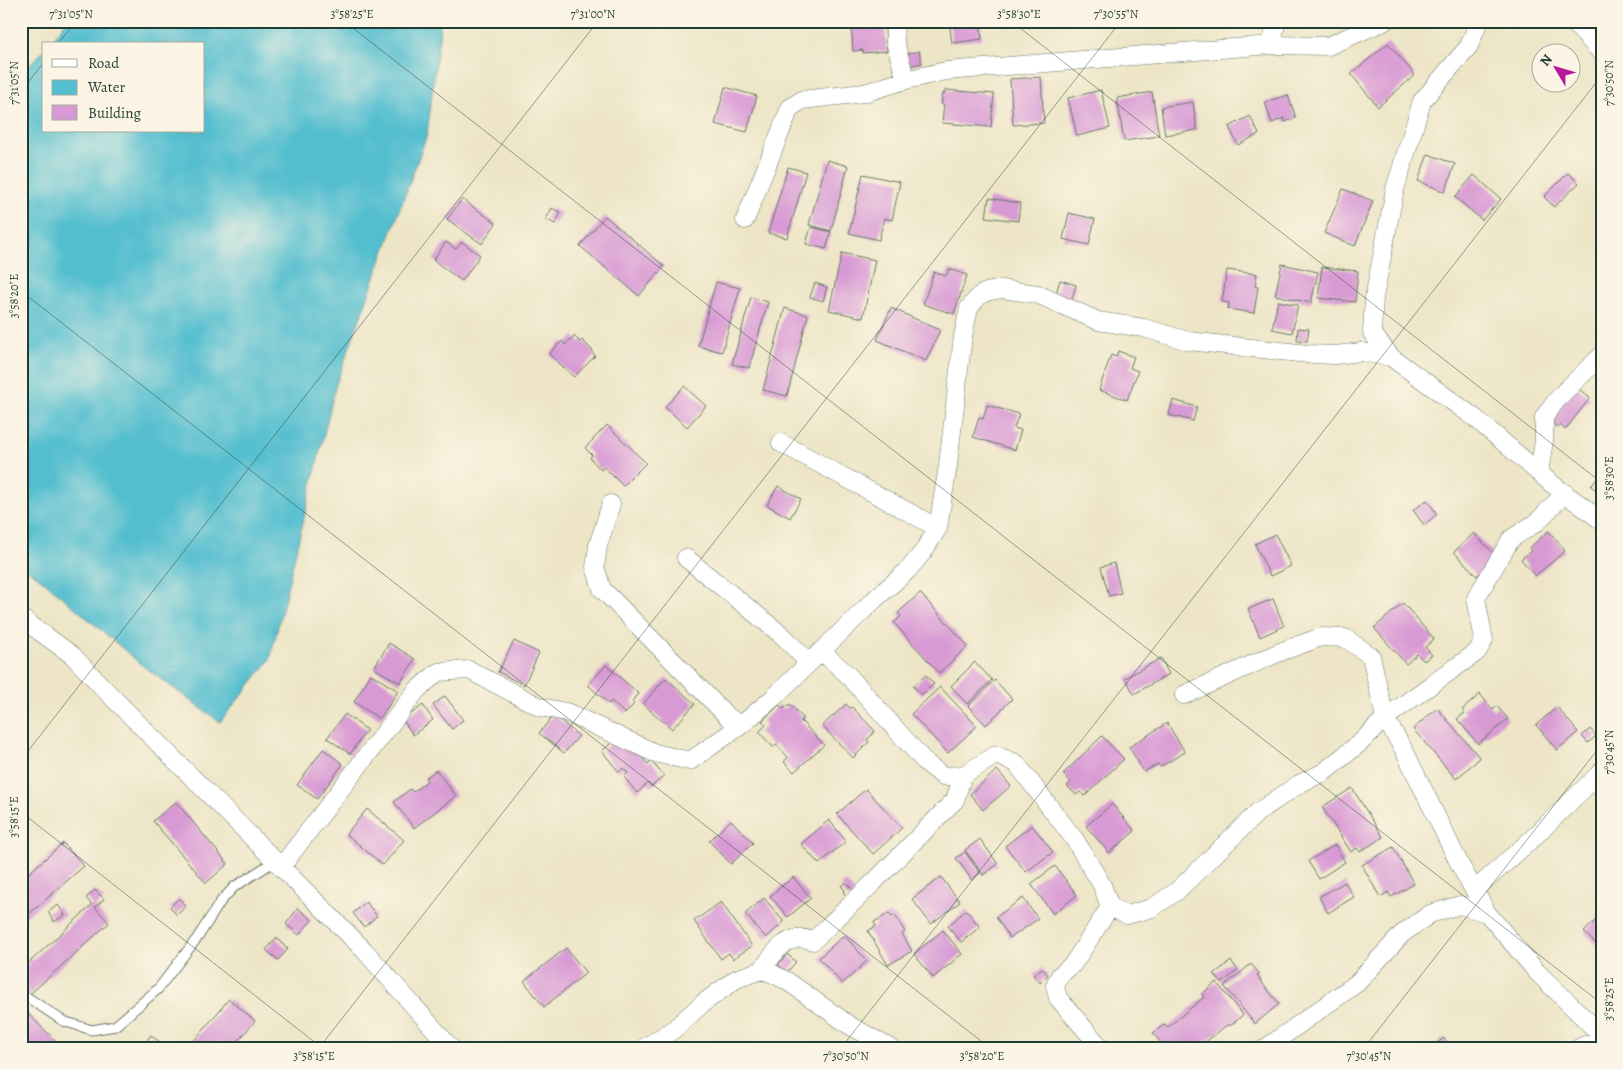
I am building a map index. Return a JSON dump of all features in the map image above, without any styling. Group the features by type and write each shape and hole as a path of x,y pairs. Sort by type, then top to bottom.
{"street":[{"path":"894,21 895,42 906,80"},
{"path":"1271,45 1277,21"},
{"path":"745,220 790,108 802,100 864,93 906,80 946,71 1271,45 1328,46 1385,21"},
{"path":"1479,21 1469,46 1422,101 1395,189 1374,298 1372,332 1391,357 1475,418 1539,472 1602,521"},
{"path":"1572,21 1602,53"},
{"path":"278,864 417,690 438,672 468,670 540,707 566,712 655,753 690,761 740,726 908,570 923,552 938,528 944,498 963,336 970,308 979,296 986,292 1001,289 1037,294 1098,321 1144,328 1188,341 1308,354 1336,355 1360,352 1391,357"},
{"path":"1539,472 1544,441 1544,417 1560,396 1602,355"},
{"path":"782,443 938,528"},
{"path":"686,558 783,636 815,657 847,674 925,762 943,776 963,775 996,755 1016,764 1075,840 1102,885 1110,907 1127,915 1152,908 1177,891 1258,812 1299,784 1324,772 1361,742 1385,718 1477,652 1484,640 1476,598 1511,539 1537,522 1565,493"},
{"path":"611,504 598,546 596,567 602,589 727,716 740,726"},
{"path":"21,618 72,655 364,950 451,1048"},
{"path":"1184,695 1280,652 1321,637 1345,638 1371,656 1385,718 1404,750 1460,865 1486,913 1537,972 1602,1038"},
{"path":"1475,890 1533,838 1602,771"},
{"path":"762,970 775,950 787,942 793,939 807,938 813,941 872,884 955,800 963,775"},
{"path":"1266,1048 1357,983 1402,934 1430,914 1460,905 1486,913"},
{"path":"1101,1048 1058,998 1055,986 1060,975 1074,964 1110,907"},
{"path":"644,1048 673,1030 702,1004 736,979 762,970 787,981 849,1025 890,1048"},
{"path":"1579,1048 1585,1045 1602,1047"}],"lane":[{"path":"21,993 64,1021 92,1030 115,1026 158,988 198,937 221,901 234,887 278,864"}],"water":[{"path":"66,21 439,21 440,28 427,135 336,384 270,660 220,722 143,666 40,578 21,565 21,74 42,52 42,132 205,132 205,42 51,42"}],"building":[{"path":"851,21 884,21 887,51 863,53 863,50 853,51"},
{"path":"949,21 980,21 982,39 952,43"},
{"path":"1224,21 1255,21 1254,28"},
{"path":"1388,43 1415,75 1378,107 1351,74"},
{"path":"919,51 922,63 909,66 906,54"},
{"path":"1041,77 1044,123 1013,125 1010,79"},
{"path":"725,87 757,96 747,132 715,124"},
{"path":"945,90 994,94 991,127 942,123 944,104 941,104"},
{"path":"1101,90 1110,128 1077,136 1068,98"},
{"path":"1152,92 1159,136 1124,141 1117,98"},
{"path":"1288,95 1296,118 1285,122 1284,118 1272,123 1265,102"},
{"path":"1193,102 1197,130 1165,135 1161,107"},
{"path":"1250,116 1259,134 1238,145 1229,127"},
{"path":"1428,154 1455,164 1445,192 1418,181"},
{"path":"827,160 848,166 831,231 809,225"},
{"path":"788,167 806,172 787,238 768,233"},
{"path":"1568,173 1579,183 1554,207 1544,197"},
{"path":"863,174 900,182 892,220 884,218 879,240 849,233"},
{"path":"1474,175 1501,199 1482,220 1455,197"},
{"path":"1343,189 1373,201 1355,246 1324,233"},
{"path":"989,198 1020,203 1018,221 986,217"},
{"path":"462,199 496,223 482,244 447,219"},
{"path":"552,208 561,213 555,224 546,219"},
{"path":"1069,213 1095,219 1089,245 1063,239"},
{"path":"605,216 664,266 639,296 580,246"},
{"path":"811,227 831,232 826,249 806,244"},
{"path":"446,242 456,249 462,242 480,255 462,281 433,260"},
{"path":"842,253 875,260 863,318 829,310"},
{"path":"1282,264 1318,272 1311,303 1275,295"},
{"path":"1322,267 1358,271 1355,302 1318,298"},
{"path":"949,269 967,275 954,314 923,304 934,272 946,276"},
{"path":"1227,270 1257,274 1255,286 1258,287 1254,313 1228,309 1229,303 1222,302"},
{"path":"1060,280 1076,285 1072,299 1056,294"},
{"path":"716,282 740,288 722,352 698,346"},
{"path":"815,283 827,287 823,301 810,297"},
{"path":"751,297 768,302 749,368 732,364"},
{"path":"1278,301 1298,305 1292,333 1272,329"},
{"path":"785,308 808,315 787,396 763,390"},
{"path":"891,308 940,330 926,361 877,340"},
{"path":"1298,328 1309,329 1307,341 1297,340"},
{"path":"574,336 580,342 582,340 593,351 595,356 574,377 549,354 562,341 565,345"},
{"path":"1118,351 1134,357 1130,368 1138,371 1127,400 1099,390 1111,355 1116,357"},
{"path":"684,386 706,406 687,427 665,407"},
{"path":"1575,386 1590,398 1565,430 1560,425 1558,428 1552,423 1553,421 1550,417"},
{"path":"1173,400 1197,407 1193,421 1169,415"},
{"path":"987,405 1019,414 1014,428 1021,430 1015,450 973,437 979,417 983,419"},
{"path":"607,425 646,463 623,486 604,467 601,470 590,458 592,455 585,448"},
{"path":"1602,473 1602,495 1591,486"},
{"path":"778,486 801,499 790,518 767,505"},
{"path":"1427,500 1437,514 1424,525 1413,510"},
{"path":"1549,531 1565,551 1535,576 1521,559 1531,551 1529,548"},
{"path":"1474,533 1497,557 1477,576 1454,552"},
{"path":"1275,534 1291,566 1270,576 1255,544"},
{"path":"1114,563 1121,593 1109,596 1101,567"},
{"path":"920,593 968,646 939,673 894,623 901,616 898,613"},
{"path":"1273,599 1284,626 1260,637 1248,609"},
{"path":"1403,603 1434,639 1425,647 1432,655 1424,661 1417,654 1406,664 1374,628"},
{"path":"514,641 539,653 524,685 498,672"},
{"path":"389,643 415,659 400,683 374,668"},
{"path":"1161,658 1169,674 1134,694 1125,678"},
{"path":"975,662 992,680 967,704 951,686"},
{"path":"606,665 639,694 632,701 634,704 625,714 611,701 609,704 588,685"},
{"path":"371,674 398,691 380,719 354,702"},
{"path":"926,675 934,684 921,695 913,686"},
{"path":"666,678 695,704 672,729 643,704"},
{"path":"995,680 1012,699 986,725 968,706"},
{"path":"940,687 977,726 948,753 911,714"},
{"path":"1480,694 1493,710 1497,706 1508,719 1478,744 1457,719 1465,713 1462,710"},
{"path":"445,696 463,720 452,729 433,705"},
{"path":"790,704 803,718 801,721 824,745 794,772 784,762 788,757 776,744 773,747 759,732 766,725 762,721 779,705 783,709"},
{"path":"846,704 850,708 852,707 875,731 867,740 869,742 853,758 822,726"},
{"path":"423,705 433,720 413,735 403,720"},
{"path":"1557,707 1578,732 1557,750 1536,725"},
{"path":"1437,708 1480,758 1456,779 1413,729"},
{"path":"345,714 367,730 350,754 327,738"},
{"path":"554,715 579,736 564,753 539,733"},
{"path":"1167,723 1185,752 1160,767 1158,764 1144,772 1129,747"},
{"path":"1590,729 1596,736 1588,743 1582,736"},
{"path":"1102,736 1124,759 1085,796 1080,792 1076,795 1067,786 1071,782 1063,774"},
{"path":"617,738 637,751 648,764 651,761 664,776 651,787 648,783 637,793 624,777 628,773 623,768 619,772 602,751"},
{"path":"323,749 343,764 317,799 297,785"},
{"path":"436,770 456,796 414,828 394,802 410,789 413,792 427,781 425,778"},
{"path":"997,770 1011,786 983,810 970,794"},
{"path":"1352,788 1383,837 1360,852 1357,848 1351,852 1322,807"},
{"path":"866,789 902,828 873,854 837,814"},
{"path":"176,802 228,864 206,883 153,821"},
{"path":"1112,804 1135,831 1109,853 1086,826"},
{"path":"367,809 404,840 383,865 346,834"},
{"path":"731,820 753,843 731,864 709,841"},
{"path":"829,820 846,841 819,864 801,844"},
{"path":"1032,825 1053,852 1026,872 1005,846"},
{"path":"980,839 998,864 983,875 965,850"},
{"path":"63,843 84,866 21,921 21,880"},
{"path":"1335,845 1345,862 1319,879 1308,861"},
{"path":"1393,847 1414,884 1391,897 1388,892 1380,897 1362,865"},
{"path":"965,852 980,873 972,880 956,858"},
{"path":"1055,866 1077,895 1053,914 1031,884"},
{"path":"793,877 811,898 788,917 770,896"},
{"path":"941,877 960,902 931,924 912,899"},
{"path":"846,882 855,892 849,898 843,892 845,890 841,886"},
{"path":"1345,882 1354,897 1328,913 1319,897"},
{"path":"95,890 104,899 95,907 109,923 30,994 21,985 21,970 92,905 86,898"},
{"path":"179,898 186,906 177,915 170,907"},
{"path":"764,898 784,922 766,938 745,914"},
{"path":"1023,898 1038,919 1010,938 996,917"},
{"path":"366,902 377,916 364,927 353,913"},
{"path":"721,902 752,946 733,959 729,953 721,959 694,921"},
{"path":"58,905 65,915 54,922 48,912"},
{"path":"298,908 312,920 299,935 286,924"},
{"path":"966,910 980,927 961,942 948,926"},
{"path":"889,913 892,917 895,915 905,932 902,934 912,951 888,965 868,931 876,926 874,922"},
{"path":"1602,914 1602,948 1601,949 1584,932"},
{"path":"943,930 962,954 933,978 914,954"},
{"path":"844,935 867,961 842,984 819,958"},
{"path":"276,938 288,949 278,960 266,950"},
{"path":"566,948 586,973 544,1007 524,981"},
{"path":"787,954 796,962 787,972 778,965"},
{"path":"1231,961 1238,970 1222,983 1214,974"},
{"path":"1251,964 1260,974 1257,976 1279,1004 1255,1024 1224,986"},
{"path":"1042,968 1048,975 1040,983 1033,975"},
{"path":"1216,982 1243,1015 1230,1026 1228,1024 1198,1048 1165,1048 1153,1033 1165,1024 1168,1027 1204,997 1202,994"},
{"path":"229,999 255,1021 232,1048 188,1048"},
{"path":"21,1007 60,1045 57,1048 21,1048"},
{"path":"151,1035 167,1048 141,1048"},
{"path":"1444,1038 1451,1048 1430,1048"},
{"path":"1082,1040 1089,1048 1074,1048"}]}
